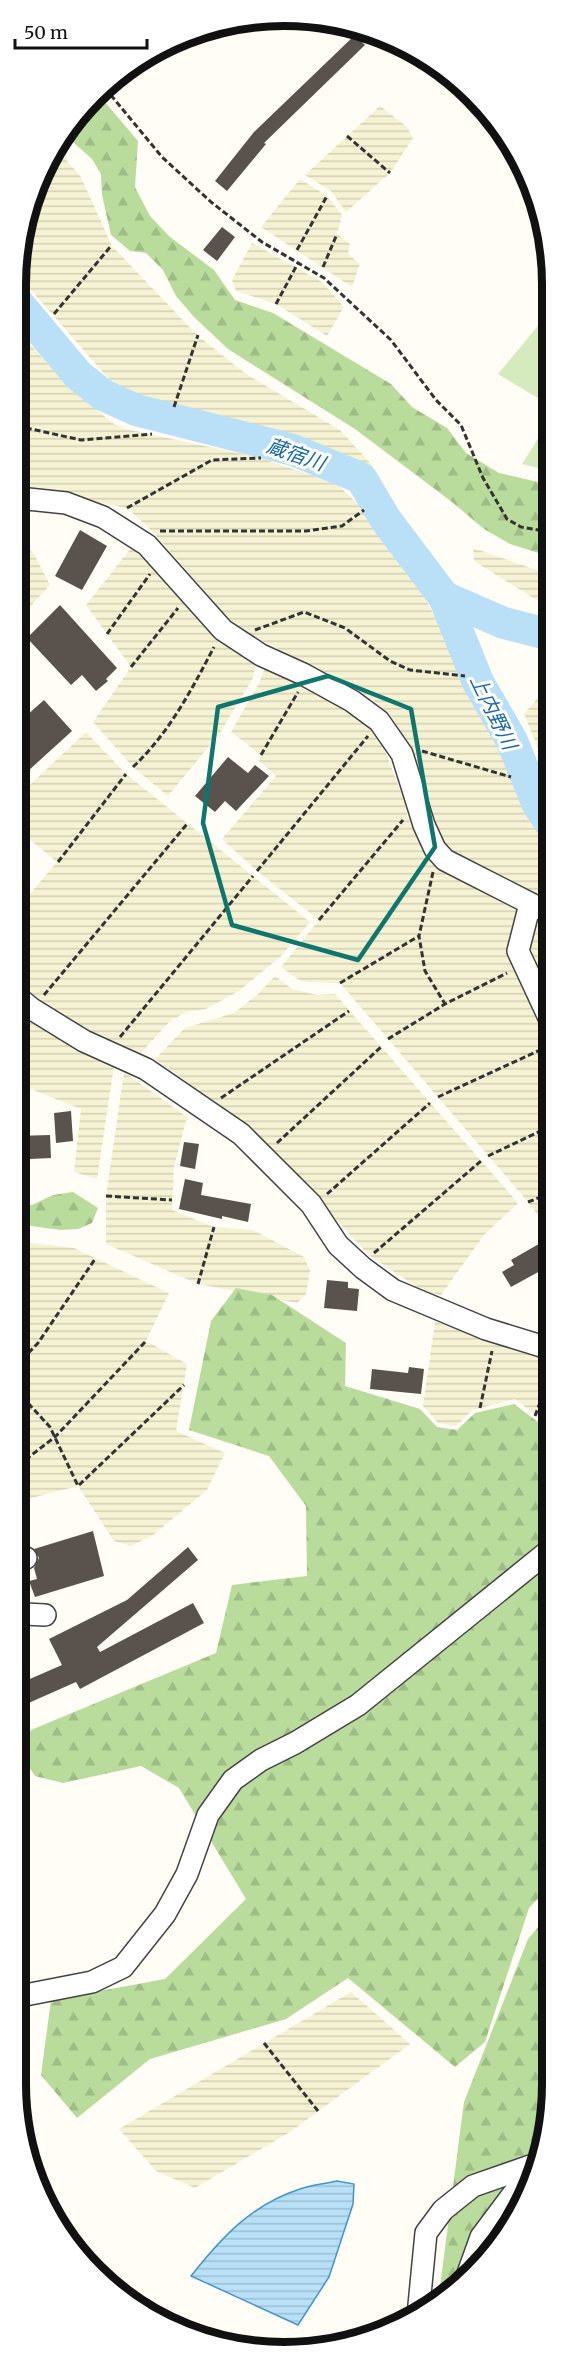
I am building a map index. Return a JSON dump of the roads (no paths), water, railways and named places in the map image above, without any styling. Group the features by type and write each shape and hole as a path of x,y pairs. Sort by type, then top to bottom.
{"street":[{"path":"26,501 66,502 103,517 147,545 161,558 223,630 261,655 303,674 352,701 380,721 402,754 424,825 435,849 445,860 542,910"},
{"path":"531,904 518,951 542,1003"},
{"path":"26,1004 84,1041 146,1069 241,1134 311,1204 338,1245 363,1268 393,1290 486,1329 542,1346"},
{"path":"26,1995 92,1982 123,1967 165,1914 187,1874 208,1815 233,1780 261,1760 295,1743 358,1705 542,1556"},
{"path":"26,1614 45,1615"},
{"path":"419,2304 426,2233 443,2210 473,2186 529,2166"},
{"path":"472,2261 481,2236 525,2177"}],"water":[{"path":"337,2181 354,2184 353,2204 329,2277 298,2325 191,2276 214,2248 252,2213 300,2189"}],"waterway":[{"name":"蔵宿川","path":"26,313 78,375 103,395 136,410 293,450 361,478 386,520 444,597 504,623 542,633"},
{"name":"上内野川","path":"444,597 478,682 512,741 542,811"}]}
